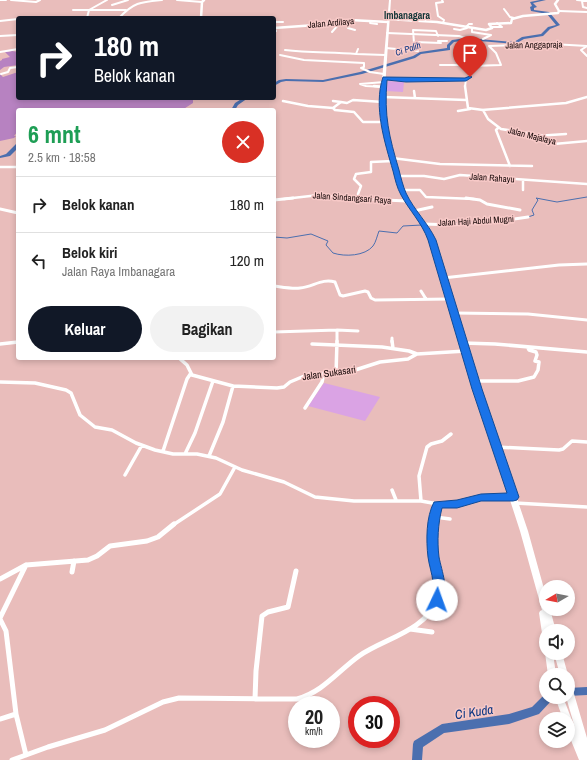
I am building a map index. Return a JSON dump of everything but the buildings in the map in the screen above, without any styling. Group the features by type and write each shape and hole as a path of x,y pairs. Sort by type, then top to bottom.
{"highway":[{"path":"390,0 383,99 384,122 393,159 402,190 407,201 424,225 432,240 463,343 514,500 539,588"},
{"path":"574,704 587,754"},
{"path":"575,738 584,760"}],"street":[{"path":"0,0 6,0"},
{"path":"11,0 38,2 40,0"},
{"path":"88,16 89,10 107,0"},
{"path":"112,5 128,0"},
{"path":"120,16 134,3 145,0 162,0"},
{"path":"178,0 203,1 201,16"},
{"path":"442,0 443,2 441,3 436,3 436,15 439,19 445,21 443,23"},
{"path":"558,0 555,4 559,11"},
{"path":"577,0 587,1"},
{"path":"582,0 584,8 587,8"},
{"path":"73,10 126,10"},
{"path":"96,16 98,10"},
{"path":"504,10 510,17 514,18 558,13 559,11 587,13"},
{"path":"583,16 583,14 587,13"},
{"path":"497,23 502,27 491,27 489,24 497,23 510,22 511,19 514,18"},
{"path":"0,21 16,19"},
{"name":"Jalan Ardilaya","path":"276,28 336,23 350,20 377,23 388,21 443,23 472,29 487,30 492,29 491,27"},
{"path":"276,22 283,22"},
{"path":"336,23 349,25 348,29 355,30"},
{"path":"370,23 377,23"},
{"path":"332,32 340,24"},
{"path":"454,29 460,30 467,28 469,24 472,24"},
{"path":"387,33 459,36 467,38 472,37 472,29"},
{"path":"472,32 491,35 483,39"},
{"path":"412,34 422,36 437,35"},
{"path":"412,34 414,43 421,41 447,41"},
{"path":"0,36 16,35"},
{"path":"436,42 437,35"},
{"path":"436,42 441,43"},
{"name":"Jalan Anggapraja","path":"489,46 552,44 587,46"},
{"name":"Jalan Anggapraja","path":"471,65 500,65 496,53 489,46"},
{"path":"587,46 581,50 587,56"},
{"path":"386,48 418,51"},
{"path":"0,52 16,49"},
{"path":"353,57 358,49"},
{"path":"284,50 312,53 319,51 385,55"},
{"path":"280,54 304,60 364,63 364,67 361,68 384,80"},
{"path":"384,80 366,86 360,84 384,80 466,79 470,77 472,58"},
{"path":"440,65 471,65"},
{"path":"1,74 10,68 16,67"},
{"path":"466,79 464,91 467,107 470,110"},
{"path":"414,91 415,98"},
{"path":"458,111 566,102 587,97"},
{"path":"333,101 347,103 353,100 415,98 466,100"},
{"path":"283,101 304,106 333,108 338,112 354,112 363,122 384,122"},
{"path":"333,108 341,102"},
{"name":"Jalan Majalaya","path":"482,110 485,112 488,119 498,128 534,136 554,144 587,141"},
{"path":"498,128 496,130 510,166"},
{"path":"534,136 566,134"},
{"path":"359,199 358,194 361,186 354,179 356,174 370,172 371,162 393,159 440,164 532,166"},
{"path":"0,167 16,167"},
{"name":"Jalan Rahayu","path":"398,176 424,176 444,179 462,175 587,184"},
{"path":"523,180 523,190"},
{"path":"402,190 420,190 426,197 474,199 487,204 520,210"},
{"name":"Jalan Sindangsari Raya","path":"276,200 314,195 407,201"},
{"path":"414,211 432,207"},
{"path":"0,209 16,213"},
{"name":"Jalan Haji Abdul Mugni","path":"424,225 498,221 528,217"},
{"path":"443,278 559,265 587,264"},
{"path":"276,286 303,288 322,280 329,280 335,282 341,296 365,291 368,292 374,300 450,299"},
{"path":"421,291 426,299"},
{"path":"454,314 528,314 587,320"},
{"path":"336,374 337,330"},
{"path":"276,332 358,330"},
{"path":"392,338 393,348"},
{"path":"0,344 16,342"},
{"path":"463,343 502,344 528,348 587,352"},
{"path":"312,344 393,348 411,350 417,354 466,351"},
{"path":"475,381 518,381 534,377 538,370 539,362 535,361 537,355 536,352 529,350 528,348"},
{"name":"Jalan Sukasari","path":"191,373 233,386 281,388 299,377 309,374 336,374 349,372 380,362 405,360 417,354"},
{"path":"163,451 187,379 191,373 183,360"},
{"path":"305,408 322,382 324,373"},
{"path":"185,454 195,434 213,381"},
{"path":"0,382 35,383 66,390 71,393 80,415 91,425 117,432 142,445 173,454 209,456 235,467 284,482 315,497 354,501 421,501 438,504 457,504 481,497 587,507"},
{"path":"209,456 216,443 229,406 233,386"},
{"path":"421,501 419,476 427,447 431,444 442,441 451,434"},
{"path":"496,447 551,450 562,449 572,441 587,442"},
{"path":"125,476 142,445"},
{"path":"0,579 26,565 88,560 110,546 147,541 158,537 181,518 220,494 235,467"},
{"path":"392,490 396,500"},
{"path":"12,760 48,747 106,730 171,699 297,699 314,694 360,655 410,629 431,611 437,600 439,581 433,551 435,517 438,504"},
{"path":"435,517 450,519"},
{"path":"72,572 74,561"},
{"path":"26,565 0,618 6,631 16,714 26,755"},
{"path":"255,699 256,671 262,616 268,612 279,611 288,607 296,571"},
{"path":"410,629 432,632"},
{"path":"0,719 16,714"}],"shaded area":[{"path":"5,52 16,52 16,65 4,67 0,70 0,61 10,57"},
{"path":"16,73 16,100 193,100 193,103 185,108 16,108 16,134 14,136 16,136 14,138 0,141 0,74 3,77"},
{"path":"388,81 404,82 403,92 386,91"},
{"path":"324,383 380,397 365,421 308,406"}],"waterway":[{"name":"Ci Palih","path":"276,84 286,80 323,81 361,73 414,57 420,53 449,49 448,46 453,41 467,39 515,43 523,38 542,35 549,28 558,25 548,13 533,11 532,7 535,7 531,3 544,0"},
{"name":"Ci Palih","path":"234,108 236,104 243,100"},
{"name":"Ci Palih","path":"0,157 8,155 16,147"},
{"path":"528,217 534,215 532,210 538,200 536,198 557,202 587,197"},
{"path":"455,223 484,221"},
{"path":"276,237 287,238 311,234 328,241 326,245 333,253 354,255 365,252 373,246 379,231 397,233 403,226 422,225"},
{"name":"Ci Kuda","path":"575,692 587,691"},
{"name":"Ci Kuda","path":"417,760 418,744 442,729 509,719 535,711 542,704"}],"district":[{"name":"Imbanagara","path":"407,15"}],"route":[{"path":"437,600 439,581 433,551 433,528 438,504 451,505 481,497 513,497 477,389 432,240 424,224 403,194 388,144 382,103 384,78 406,80 468,79 470,77"}]}
